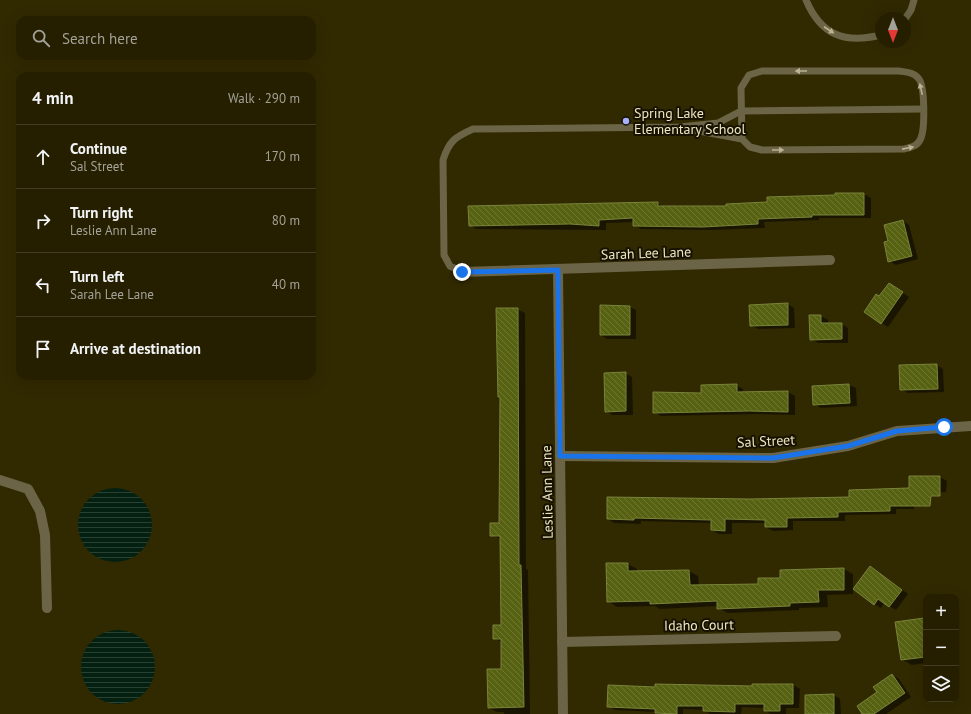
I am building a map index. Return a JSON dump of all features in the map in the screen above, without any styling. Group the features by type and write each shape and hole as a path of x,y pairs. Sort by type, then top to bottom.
{"street":[{"name":"Sarah Lee Lane","path":"462,272 830,260"},
{"name":"Leslie Ann Lane","path":"558,270 563,714"},
{"name":"Sal Street","path":"560,456 773,458 848,446 897,431 971,426"},
{"path":"0,480 28,489 40,511 45,535 47,608"},
{"name":"Idaho Court","path":"562,642 836,636"}],"lane":[{"path":"806,0 817,22 832,32 846,37 868,38 875,36"},
{"path":"910,12 914,0"},
{"path":"680,127 742,139 750,147 762,150 904,149 915,146 922,138 923,90 919,79 911,73 899,70 762,71 749,75 741,88 742,139"},
{"path":"462,272 450,266 444,255 443,160 447,146 458,136 473,129 680,127 718,123 741,111 923,109"}],"shaded area":[{"path":"115,488 136,494 146,504 152,525 146,546 136,556 115,562 94,556 84,546 78,525 84,504 94,494"},
{"path":"118,630 139,636 149,646 155,667 149,688 139,698 118,704 97,698 87,688 81,667 87,646 97,636"}],"building":[{"path":"835,193 864,193 864,215 812,215 812,217 758,219 758,224 703,227 633,226 633,218 599,220 599,226 570,224 469,226 468,206 658,202 658,206 726,206 726,204 767,202 767,197 835,195"},
{"path":"903,220 912,256 888,262 884,242 888,241 884,225"},
{"path":"889,283 903,292 881,324 864,312 876,294 879,296"},
{"path":"788,303 788,325 750,326 749,305"},
{"path":"600,305 630,306 630,335 600,335"},
{"path":"496,308 518,308 519,565 521,565 524,707 488,708 487,669 501,669 501,639 493,639 493,625 501,625 500,536 490,536 490,523 499,523 500,397 498,397"},
{"path":"809,315 821,315 821,323 842,323 842,339 810,340"},
{"path":"937,364 938,389 900,390 899,365"},
{"path":"626,372 626,411 605,412 604,373"},
{"path":"737,384 737,392 788,391 788,412 749,411 653,413 653,392 701,393 701,385"},
{"path":"849,384 850,403 813,405 812,386"},
{"path":"909,476 940,476 940,496 931,496 930,506 890,506 890,511 838,512 838,517 787,518 787,527 765,527 765,520 725,519 725,531 711,530 711,520 634,518 634,520 607,519 607,497 750,499 849,497 849,490 909,488"},
{"path":"606,563 628,563 628,571 689,570 690,585 758,584 758,578 780,578 780,570 844,568 844,590 818,590 819,602 790,603 790,606 717,609 717,601 650,604 650,601 607,602"},
{"path":"870,566 902,590 889,607 878,599 874,605 853,589"},
{"path":"923,618 923,657 901,660 895,622"},
{"path":"892,674 905,693 874,714 862,714 857,706 877,692 873,687"},
{"path":"655,684 752,686 752,684 793,684 793,704 780,704 780,711 764,711 764,704 735,704 735,712 703,711 703,706 677,706 677,714 655,713 655,709 607,707 608,685 655,687"},
{"path":"834,694 834,714 805,714 805,695"}],"place":[{"name":"Spring Lake Elementary School","path":"626,121"}],"route":[{"path":"462,272 558,270 560,456 773,458 848,446 897,431 944,427"}]}
